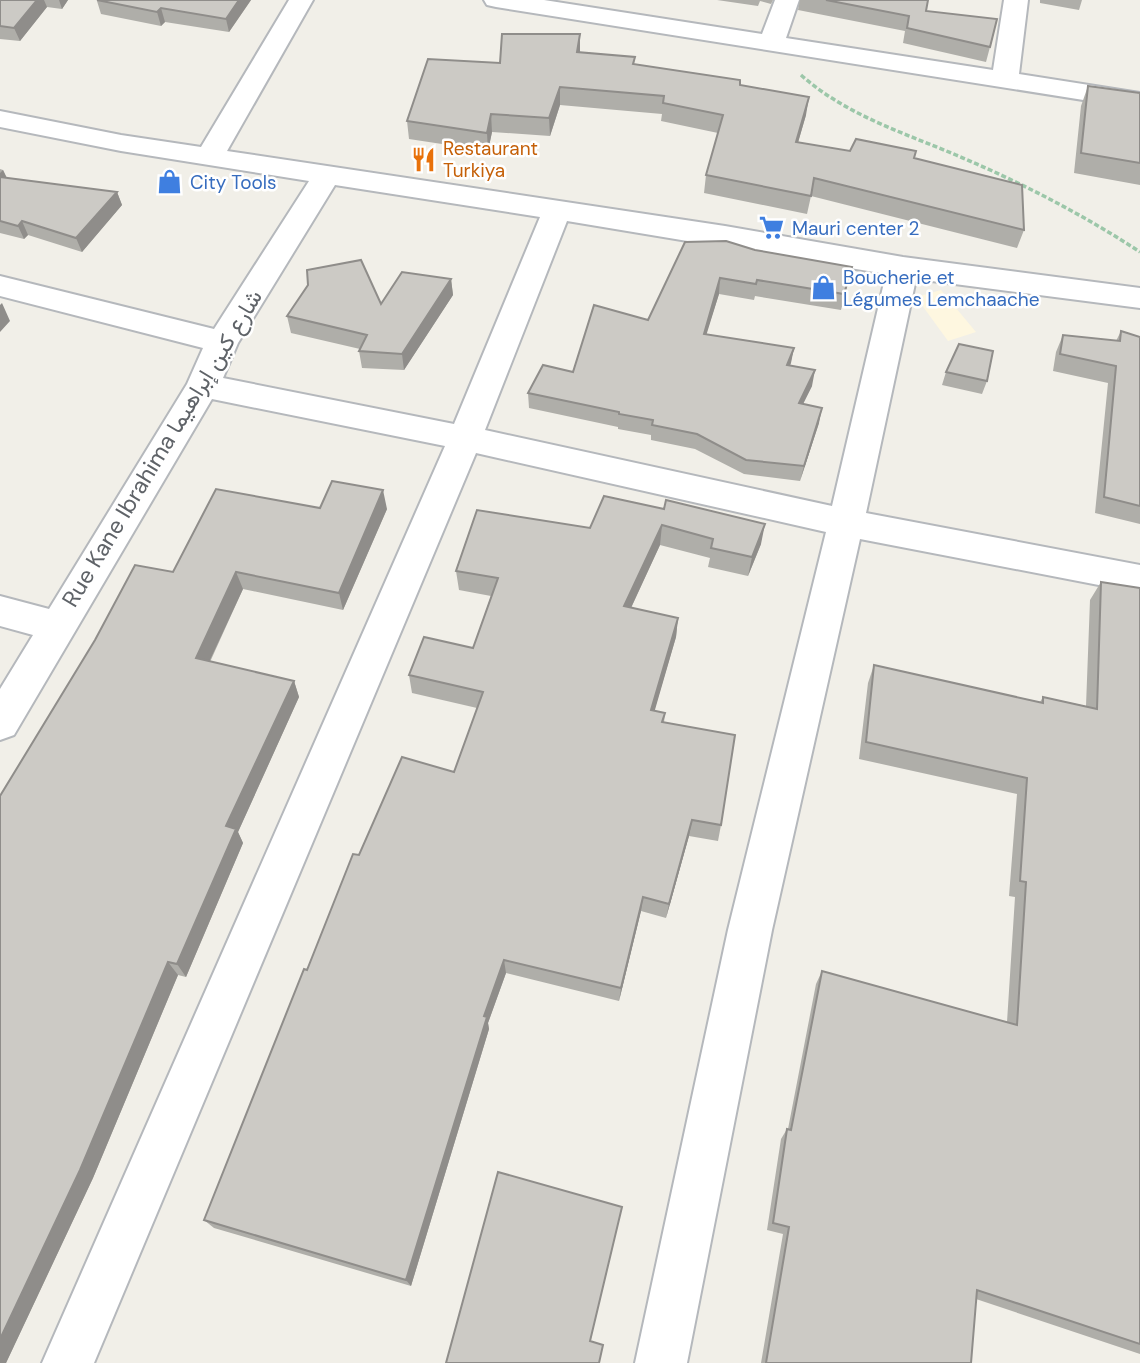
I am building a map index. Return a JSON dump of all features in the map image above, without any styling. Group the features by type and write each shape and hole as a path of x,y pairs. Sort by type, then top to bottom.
{"street":[{"path":"209,157 301,0"},
{"path":"496,0 550,5 771,44 1140,101"},
{"path":"771,44 787,0"},
{"path":"1005,80 1016,0"},
{"path":"0,119 209,157 557,210 903,267 1140,298"},
{"name":"Rue Kane Ibrahima شارع كين إبراهيما","path":"0,723 203,386 222,342 327,176"},
{"path":"68,1363 465,438 557,210"},
{"path":"661,1363 750,930 903,267"},
{"path":"0,286 222,342"},
{"path":"203,386 465,438 846,523 1140,579"},
{"path":"0,611 57,627"}],"path":[{"path":"771,44 808,82 834,100 1028,189 1109,231 1140,252"}],"shaded area":[{"path":"941,290 976,332 948,341 916,297"}],"building":[{"path":"0,0 37,0 14,28 0,26"},
{"path":"97,0 239,0 226,19 161,8 157,12"},
{"path":"826,0 928,0 926,11 997,19 990,47 907,28 909,16"},
{"path":"502,34 580,34 577,52 635,57 633,64 740,80 740,85 809,97 796,142 850,151 856,139 916,151 914,158 1022,185 1024,230 814,178 811,196 706,175 723,115 663,103 664,96 560,87 549,118 491,114 487,133 407,121 428,59 500,63"},
{"path":"1088,86 1140,93 1140,163 1081,153"},
{"path":"0,177 117,192 76,238 22,221 18,226 0,221"},
{"path":"726,241 755,250 852,267 844,294 757,280 756,284 720,278 704,334 794,348 787,365 815,370 799,403 822,408 804,466 746,460 697,434 652,425 653,420 528,393 543,365 573,372 594,305 648,320 685,242"},
{"path":"361,260 381,304 402,272 451,279 402,354 359,351 367,335 287,316 308,285 307,270"},
{"path":"1121,331 1140,337 1140,506 1104,497 1116,366 1060,354 1063,335 1120,341"},
{"path":"959,344 993,351 987,381 946,372"},
{"path":"332,481 383,490 339,593 236,572 196,658 294,681 226,826 236,829 177,964 168,962 80,1170 0,1339 0,796 95,640 135,565 173,572 216,489 320,508"},
{"path":"604,496 664,509 666,500 765,524 752,557 711,548 713,539 662,525 624,606 678,618 651,710 665,713 662,722 735,735 721,825 692,820 669,904 643,897 621,988 504,960 484,1016 487,1017 406,1280 204,1220 353,854 359,855 402,757 454,772 483,692 409,675 424,637 473,648 498,578 456,571 477,510 590,528"},
{"path":"1101,582 1140,588 1140,1344 977,1290 971,1363 766,1363 789,1227 773,1223 787,1129 791,1130 822,971 1017,1025 1026,882 1020,881 1027,778 866,742 874,665 1043,703 1043,697 1097,709"},
{"path":"498,1172 622,1207 590,1341 603,1345 599,1363 446,1363"}],"place":[{"name":"Restaurant Turkiya","path":"423,159"},
{"name":"City Tools","path":"170,182"},
{"name":"Mauri center 2","path":"772,228"},
{"name":"Boucherie et Légumes Lemchaache","path":"823,288"}]}
